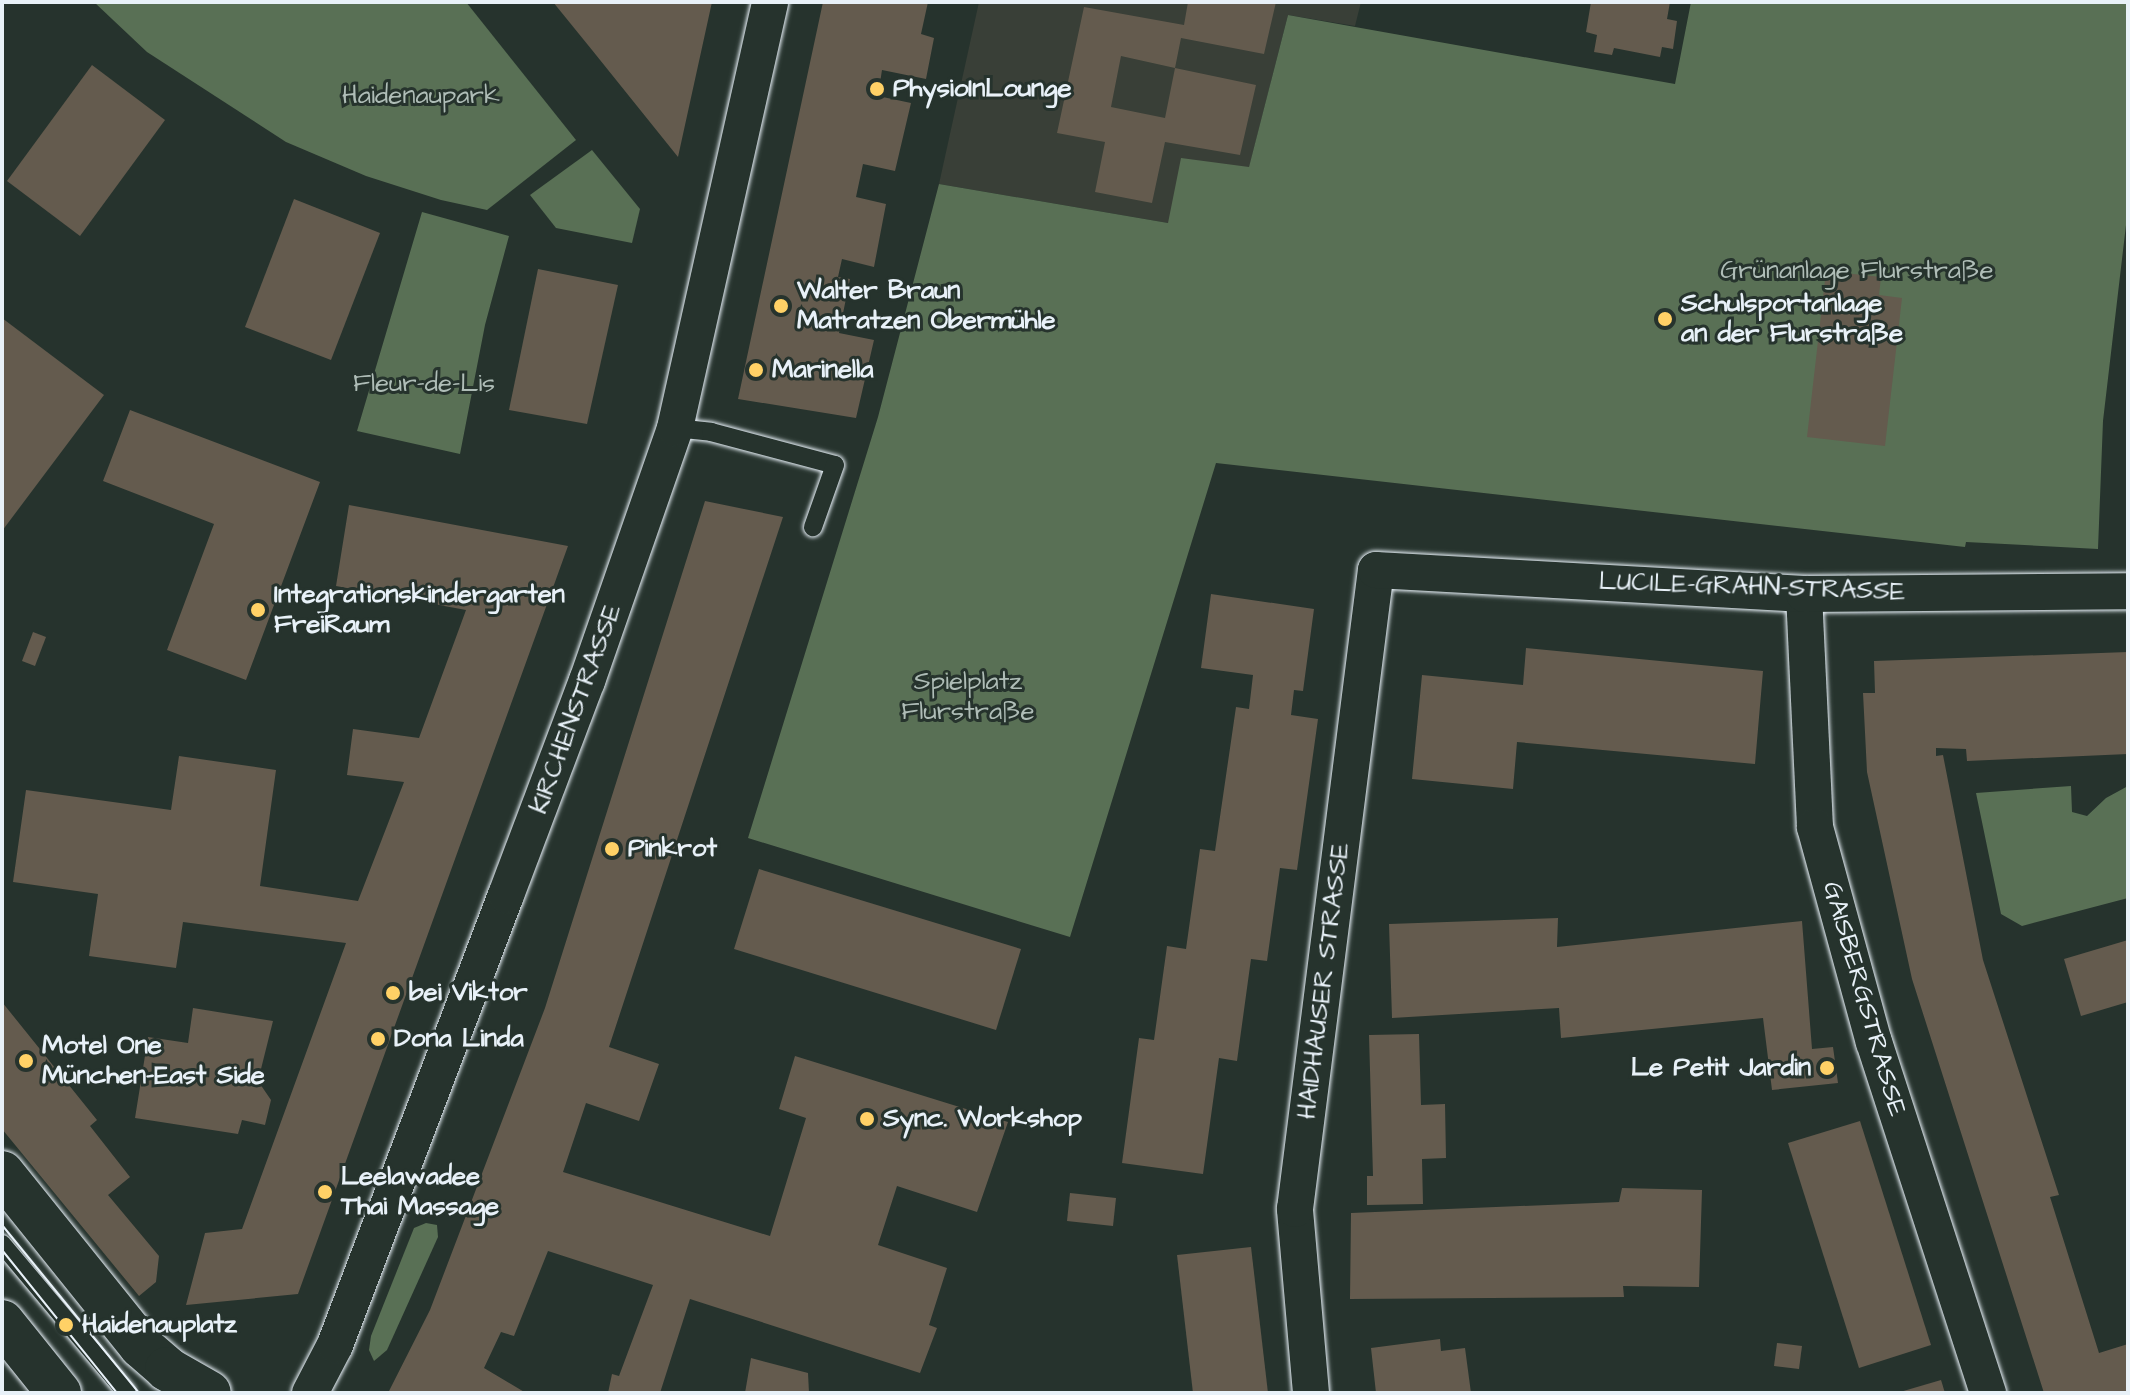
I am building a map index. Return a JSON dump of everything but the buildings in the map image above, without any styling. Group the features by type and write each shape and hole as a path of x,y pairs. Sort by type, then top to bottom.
{"main road":[{"path":"2,1173 148,1354 167,1369 209,1393"},
{"path":"2,1322 59,1393"}],"street":[{"name":"KIRCHENSTRASSE","path":"310,1393 335,1345 363,1273 546,789 675,428 770,2"},
{"name":"LUCILE-GRAHN-STRASSE","path":"1376,570 1804,594 2128,591"},
{"name":"HAIDHAUSER STRASSE","path":"1311,1393 1295,1209 1376,570"},
{"name":"GAISBERGSTRASSE","path":"1804,594 1815,827 1874,1042 1988,1393"}],"lane":[{"path":"675,428 711,432 835,465 813,527"},
{"path":"2,1244 127,1393"}],"shaded area":[{"path":"979,2 1361,2 1355,26 1288,15 1249,168 1168,223 939,184"}],"green space":[{"name":"Haidenaupark","path":"94,2 466,2 576,140 487,210 441,200 366,176 286,142 147,52"},
{"name":"Grünanlage Flurstraße","path":"1691,2 2128,2 2128,208 2103,421 2098,549 1966,542 1965,547 1216,463 1070,937 748,838 878,417 939,184 1168,223 1181,158 1249,167 1288,15 1675,84"},
{"path":"592,150 640,209 632,243 556,228 530,195"},
{"name":"Fleur-de-Lis","path":"422,212 509,236 485,325 460,454 357,431"},
{"path":"2071,786 2072,812 2087,816 2106,798 2128,786 2128,898 2022,926 2001,914 1976,793"},
{"path":"426,1223 437,1225 438,1237 387,1350 374,1361 369,1350 371,1336 414,1228"}],"tram line":[{"path":"2,1225 139,1393"},
{"path":"2,1250 117,1393"}],"place":[{"name":"PhysioInLounge","path":"877,89"},
{"name":"Walter Braun Matratzen Obermühle","path":"781,306"},
{"name":"Schulsportanlage an der Flurstraße","path":"1665,319"},
{"name":"Marinella","path":"756,370"},
{"name":"Integrationskindergarten FreiRaum","path":"258,610"},
{"name":"Pinkrot","path":"612,849"},
{"name":"bei Viktor","path":"393,993"},
{"name":"Dona Linda","path":"378,1039"},
{"name":"Motel One München-East Side","path":"26,1061"},
{"name":"Le Petit Jardin","path":"1827,1068"},
{"name":"Sync. Workshop","path":"867,1119"},
{"name":"Leelawadee Thai Massage","path":"325,1192"},
{"name":"Haidenauplatz","path":"66,1325"}],"park label":[{"name":"Spielplatz Flurstraße","path":"968,697"}]}
